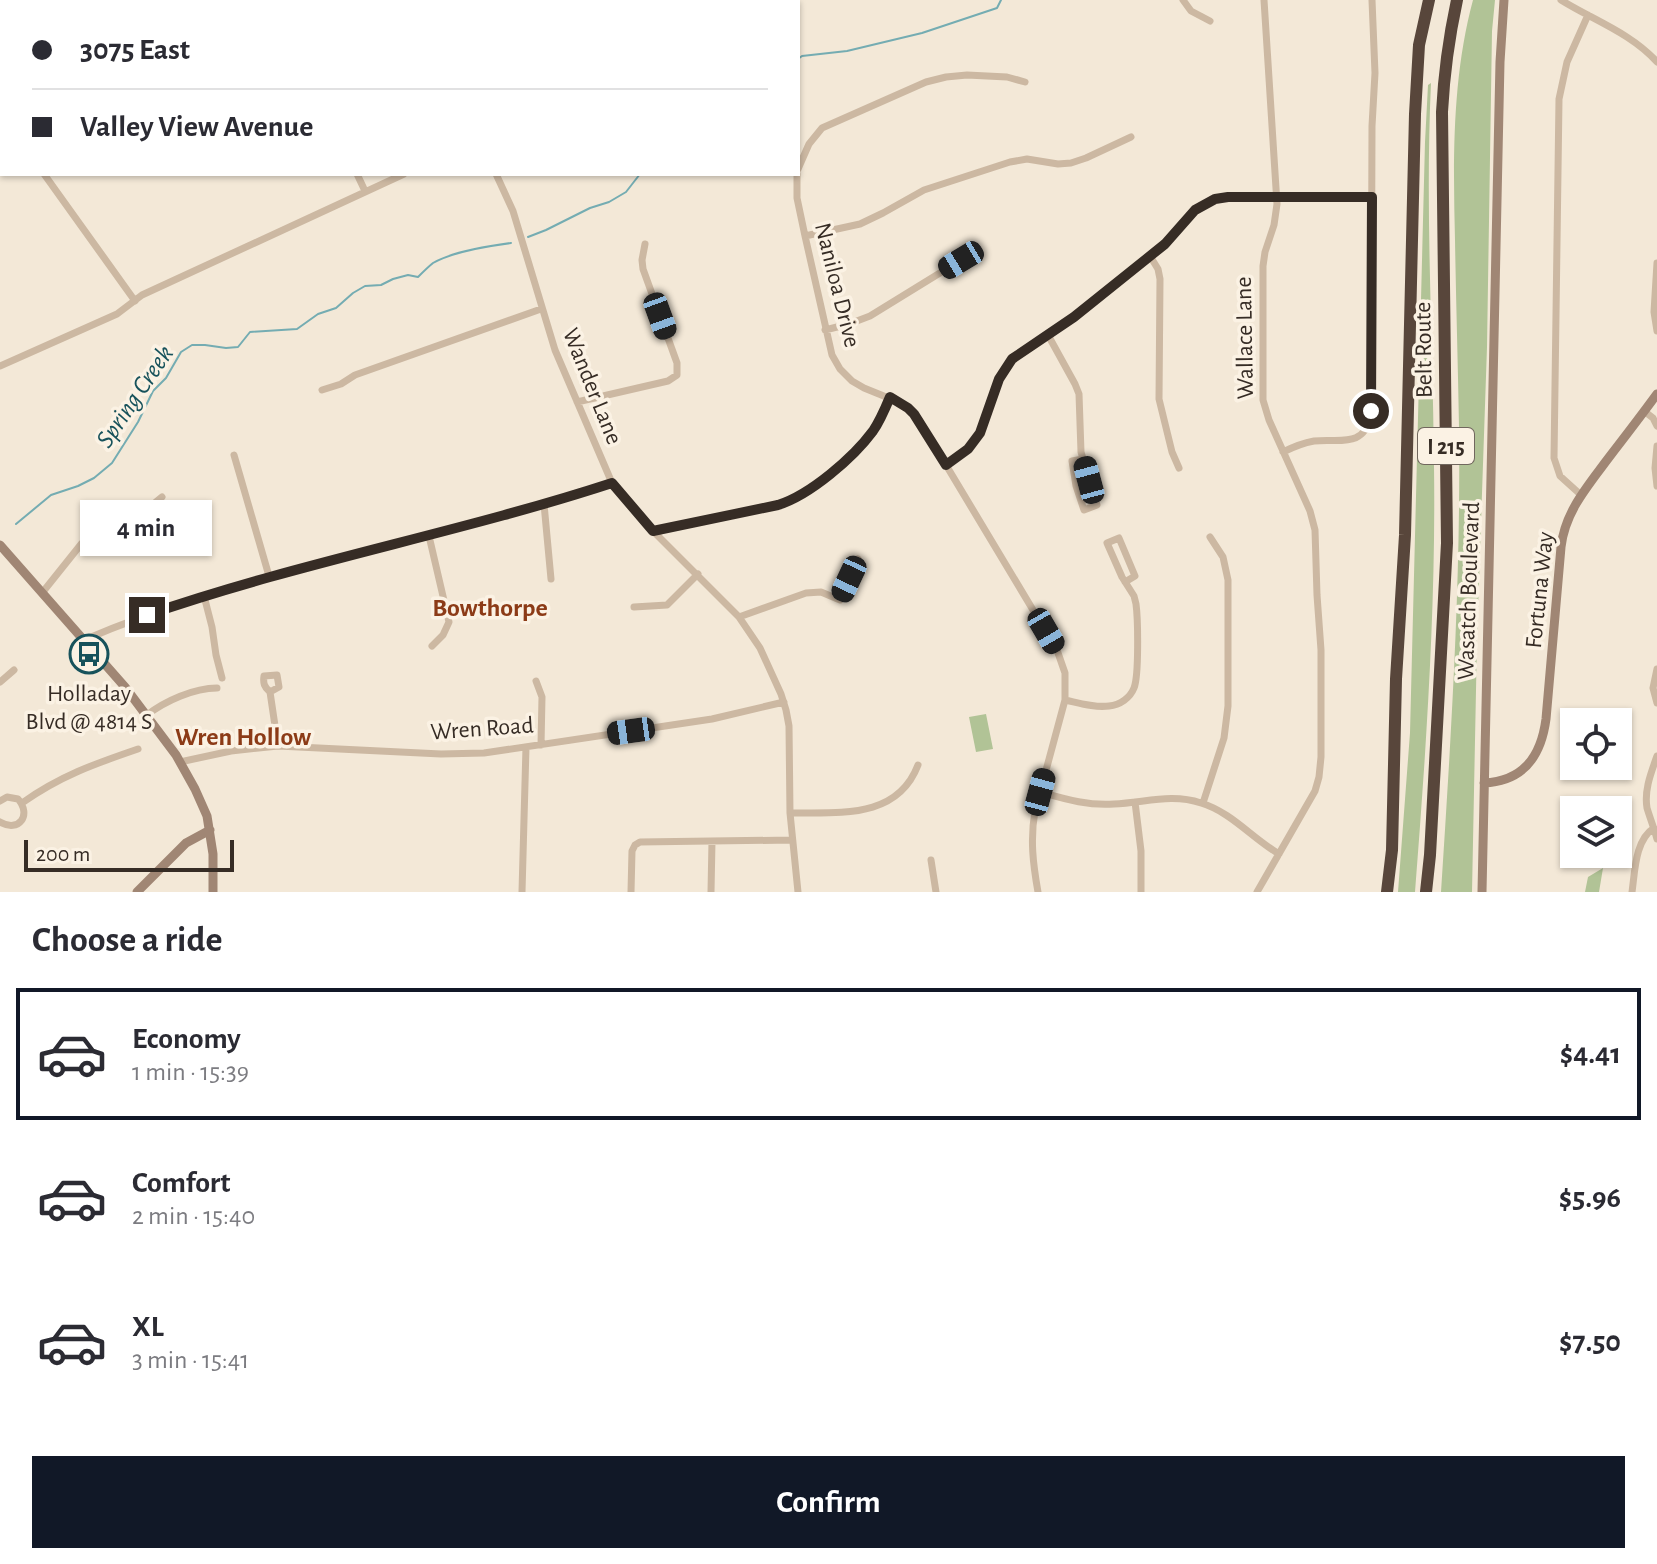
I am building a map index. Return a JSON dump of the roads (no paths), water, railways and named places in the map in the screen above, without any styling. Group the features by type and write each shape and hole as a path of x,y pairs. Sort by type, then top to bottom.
{"highway":[{"name":"Belt Route","path":"1387,892 1392,850 1396,679 1405,535 1415,114 1419,45 1429,0"},
{"name":"Belt Route","path":"1426,892 1447,543 1442,112 1444,78 1457,0"}],"street":[{"path":"1183,0 1191,11 1210,21"},
{"name":"Wallace Lane","path":"1257,892 1315,791 1320,771 1321,742 1321,650 1315,530 1308,505 1267,413 1262,386 1263,266 1275,222 1276,197 1264,0"},
{"path":"1283,452 1309,442 1349,440 1362,433 1368,425 1371,411 1375,79 1372,0"},
{"path":"1561,0 1638,43 1657,62"},
{"name":"Wasatch Boulevard","path":"1482,892 1500,62 1506,1"},
{"path":"1581,495 1560,476 1554,458 1555,276 1560,90 1570,53 1588,15"},
{"name":"Naniloa Drive","path":"800,166 816,134 826,126 931,80 974,75 1007,77 1025,82"},
{"path":"805,236 860,224 924,190 1010,162 1027,159 1071,163 1131,137"},
{"path":"45,176 135,301"},
{"path":"358,176 365,191"},
{"path":"0,366 117,314 142,295 399,176"},
{"name":"Wander Lane","path":"497,176 513,211 555,350 612,483 653,531 739,617 760,648 784,702 789,726 790,813 798,892"},
{"name":"Naniloa Drive","path":"798,176 797,198 832,355 846,375 864,388 890,397 914,414 1060,657 1066,682 1065,700 1034,819 1032,846 1038,892"},
{"path":"946,465 968,449 980,433 999,379 1008,364 1022,351 1074,317 1150,256 1174,235 1195,210 1228,197 1372,197"},
{"path":"577,402 668,381 677,375 677,363 643,269 645,244"},
{"path":"1150,256 1160,279 1159,399 1179,468"},
{"path":"825,330 870,316 961,260"},
{"path":"1657,263 1654,302 1657,331"},
{"path":"322,390 341,384 355,375 541,309"},
{"path":"1048,335 1079,394 1082,455 1097,505 1084,510 1072,461 1082,455"},
{"name":"Fortuna Way","path":"1484,783 1503,781 1518,773 1534,756 1546,719 1562,541 1567,520 1581,495 1657,394"},
{"path":"653,531 792,501 823,480 860,446 873,430 890,397"},
{"path":"1644,411 1657,426"},
{"path":"1657,446 1657,486"},
{"path":"234,455 269,576"},
{"path":"84,640 114,627 269,576 429,536 612,483"},
{"path":"42,593 82,543 145,511 162,497"},
{"path":"544,504 551,579"},
{"path":"429,536 449,622 443,635 432,646"},
{"path":"1203,803 1224,738 1228,706 1228,580 1223,557 1210,537"},
{"path":"1065,700 1106,707 1121,703 1131,694 1137,679 1137,610 1134,596 1125,582 1107,543 1119,538 1135,576 1125,582"},
{"path":"0,545 147,715 180,762 202,802 210,830 213,892"},
{"path":"739,617 806,593 821,592 840,600 858,559"},
{"path":"634,607 667,605 698,574"},
{"path":"204,596 222,678"},
{"path":"1657,669 1654,695 1657,703"},
{"path":"0,682 14,670"},
{"path":"536,681 542,697 541,745"},
{"path":"147,715 165,701 203,689 217,688"},
{"path":"270,692 278,746"},
{"name":"Wren Road","path":"180,762 231,751 278,746 484,753 712,719 784,702"},
{"path":"522,892 526,747"},
{"path":"22,803 46,785 76,770 138,749"},
{"path":"1657,756 1646,796 1657,839"},
{"path":"790,813 872,809 902,790 912,780 918,765"},
{"path":"1040,792 1091,804 1111,805 1172,798 1203,803 1227,815 1279,854"},
{"path":"0,801 13,797 22,803 24,814 18,823 7,826 0,822"},
{"path":"1135,802 1140,840 1141,892"},
{"path":"1632,892 1641,842 1646,833 1654,828"},
{"path":"137,892 186,843 210,830"},
{"path":"631,892 632,851 637,843 792,840"},
{"path":"711,892 712,841"},
{"path":"931,860 936,892"}],"waterway":[{"name":"Spring Creek","path":"800,58 847,51 922,33 997,8 1001,0"},
{"name":"Spring Creek","path":"528,237 609,202 626,192 638,176"},
{"name":"Spring Creek","path":"16,524 51,495 94,478 112,463 153,391 166,378 181,352 192,345 238,347 250,332 297,329 318,314 336,308 365,286 381,285 408,275 418,277 433,263 451,255 511,243"}],"place":[{"name":"Holladay Blvd @ 4814 S","path":"89,654"}],"district":[{"name":"Bowthorpe","path":"490,607"},
{"name":"Wren Hollow","path":"243,736"}]}
